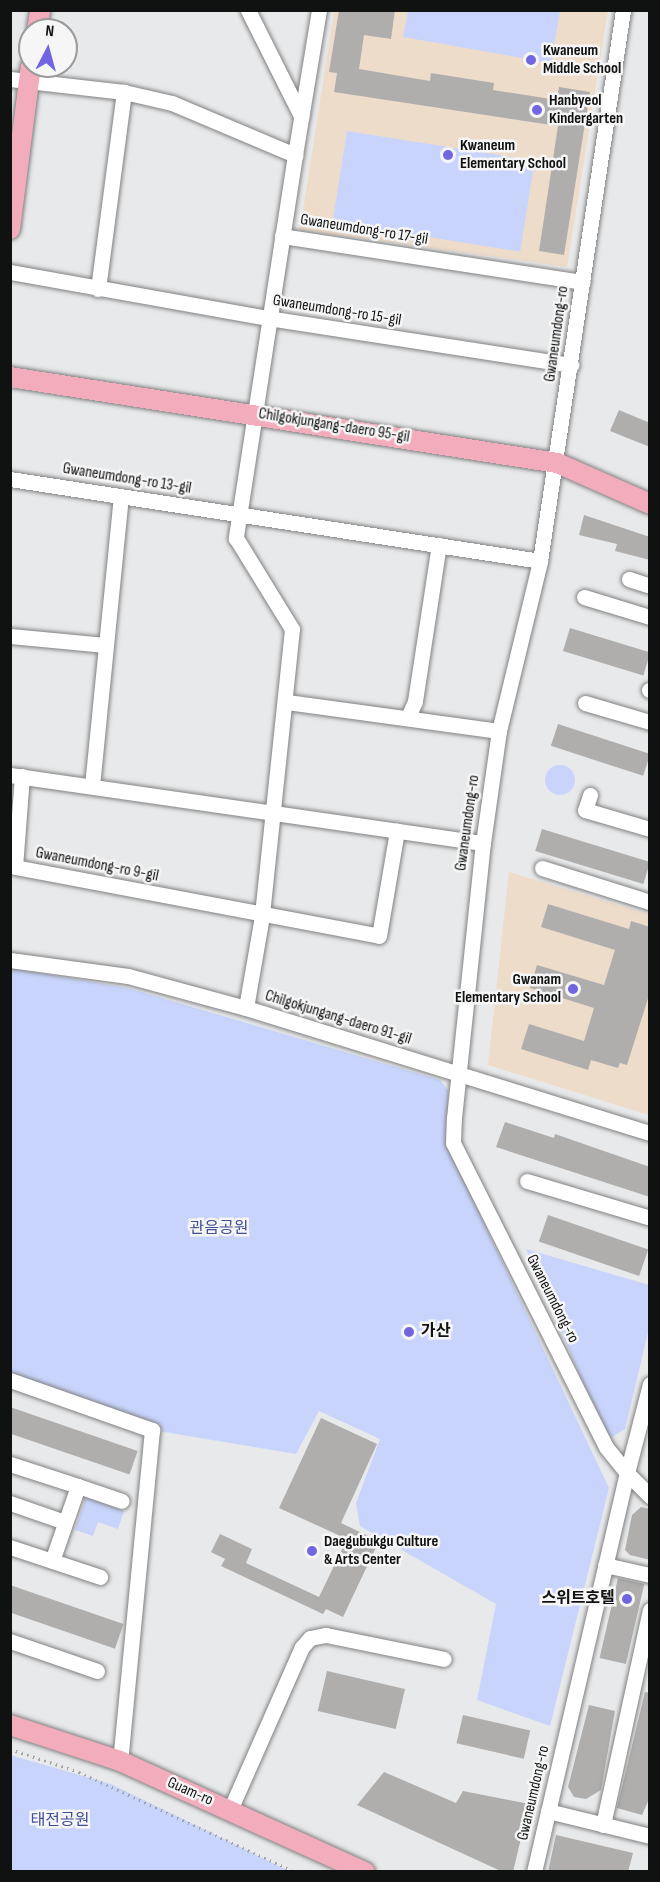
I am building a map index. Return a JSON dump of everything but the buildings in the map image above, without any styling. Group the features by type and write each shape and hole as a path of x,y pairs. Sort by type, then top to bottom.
{"main road":[{"path":"10,229 23,78"},
{"name":"Chilgokjungang-daero 95-gil","path":"10,377 254,413 557,463 650,504"},
{"name":"Guam-ro","path":"10,1725 120,1761 364,1872"}],"street":[{"path":"248,10 301,116"},
{"name":"Gwaneumdong-ro 17-gil","path":"319,10 282,236 583,282"},
{"name":"Gwaneumdong-ro","path":"534,1872 627,1473 606,1447 453,1143 483,843 499,731 540,561 557,463 623,10"},
{"path":"36,78 124,92 172,103 295,155"},
{"path":"98,289 124,92"},
{"path":"246,1008 262,916 287,702 292,629 236,538 282,236"},
{"name":"Gwaneumdong-ro 15-gil","path":"10,272 268,318 571,365"},
{"name":"Gwaneumdong-ro 13-gil","path":"10,478 540,561"},
{"path":"92,786 121,496"},
{"path":"408,717 415,701 439,545"},
{"path":"629,579 650,586"},
{"path":"584,597 650,617"},
{"path":"10,636 106,645"},
{"path":"287,702 499,731"},
{"path":"585,704 650,722"},
{"name":"Gwaneumdong-ro 9-gil","path":"397,831 379,936 262,916 15,867 16,775 483,843"},
{"path":"590,795 585,810 650,829"},
{"path":"542,868 650,903"},
{"name":"Chilgokjungang-daero 91-gil","path":"10,960 128,976 246,1008 650,1133"},
{"path":"527,1181 650,1218"},
{"path":"10,1380 152,1430 120,1761"},
{"path":"650,1384 646,1418 627,1473 650,1496"},
{"path":"10,1464 122,1501"},
{"path":"52,1561 78,1486"},
{"path":"10,1503 65,1522"},
{"path":"10,1547 100,1576"},
{"path":"605,1565 650,1575"},
{"path":"603,1825 650,1610"},
{"path":"230,1810 302,1647 310,1638 326,1635 444,1659"},
{"path":"10,1641 97,1671"},
{"path":"548,1811 650,1836"}],"path":[{"path":"10,1749 79,1772 295,1872"}],"shaded area":[{"name":"Kwaneum Elementary School","path":"334,11 608,11 567,267 300,230"},
{"name":"Gwanam Elementary School","path":"509,872 649,914 649,1115 488,1065"}],"green space":[{"path":"408,11 560,11 551,63 403,37"},
{"path":"347,131 535,161 520,252 333,222"},
{"path":"560,765 566,766 574,774 574,786 566,794 560,795 554,794 546,786 545,780 546,774 554,766"},
{"name":"관음공원","path":"10,968 128,988 440,1080 448,1090 449,1149 609,1488 550,1726 477,1700 496,1604 360,1526 356,1503 380,1439 319,1411 296,1454 152,1430 11,1372"},
{"path":"526,1249 649,1285 649,1328 625,1429 612,1437 603,1429"},
{"path":"86,1497 124,1511 118,1529 98,1522 93,1536 75,1530"},
{"name":"태전공원","path":"10,1755 111,1784 289,1871 11,1871"}],"place":[{"name":"Kwaneum Middle School","path":"531,60"},
{"name":"Hanbyeol Kindergarten","path":"537,110"},
{"name":"Kwaneum Elementary School","path":"448,155"},
{"name":"Gwanam Elementary School","path":"573,989"},
{"name":"가산","path":"409,1332"},
{"name":"Daegubukgu Culture & Arts Center","path":"312,1551"},
{"name":"스위트호텔","path":"627,1599"}]}
